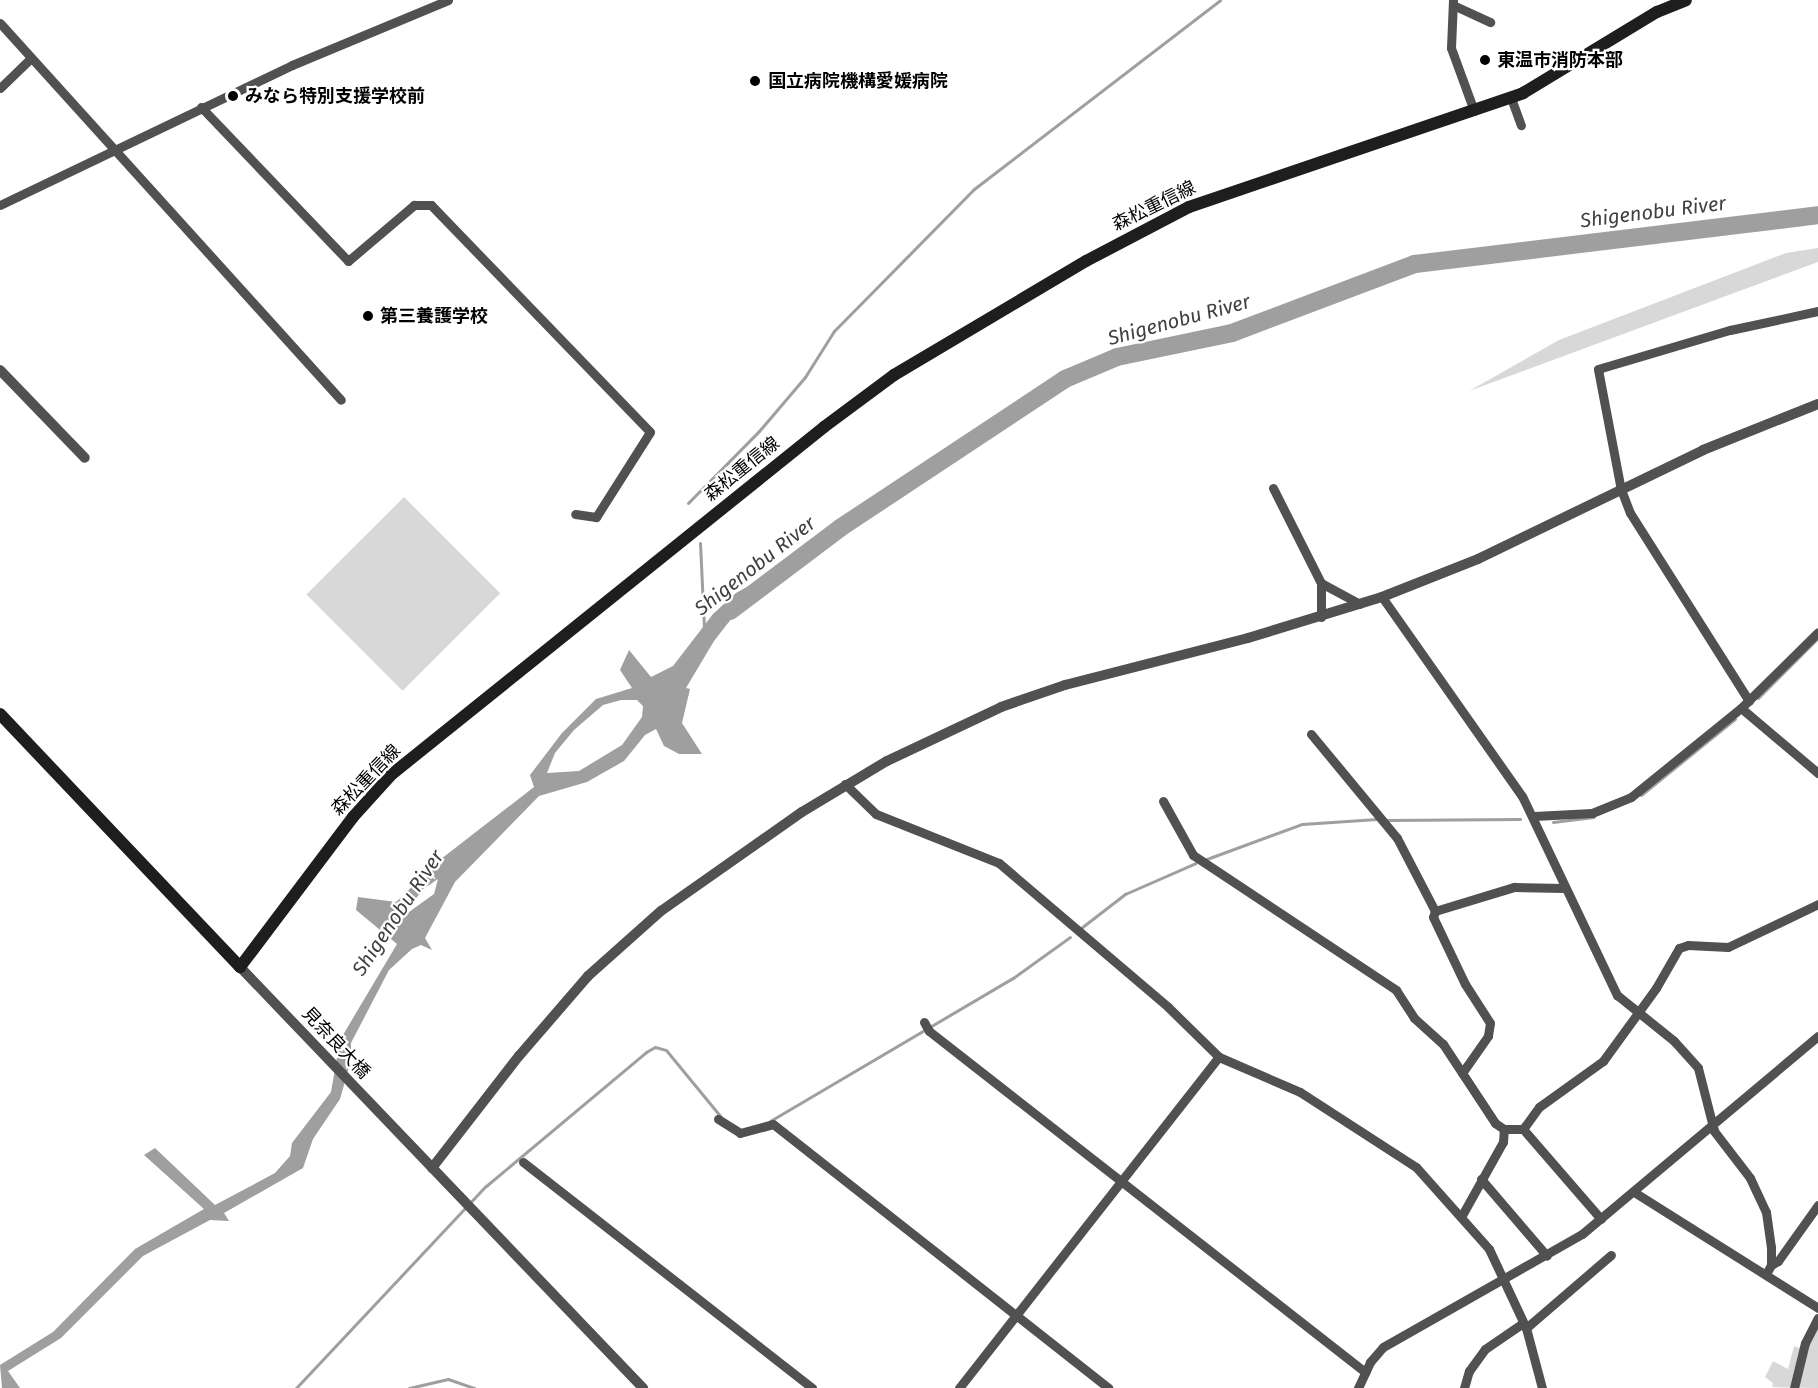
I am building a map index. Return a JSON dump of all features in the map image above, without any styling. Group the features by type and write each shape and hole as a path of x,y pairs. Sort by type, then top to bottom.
{"main road":[{"name":"森松重信線","path":"240,967 353,817 392,774 824,427 894,375 1086,261 1189,207 1511,98 1549,80 1657,12 1686,0"},
{"path":"0,714 240,967"}],"street":[{"path":"0,205 201,107 448,0"},
{"path":"1474,111 1451,48 1453,2 1490,22"},
{"path":"0,23 30,59 116,148 341,400"},
{"path":"0,88 30,59"},
{"path":"1511,98 1521,125"},
{"path":"201,107 348,261 414,205 431,205 650,432 596,517 575,514"},
{"path":"1749,701 1630,513 1622,490 1598,369 1730,330 1818,311"},
{"path":"0,369 86,458"},
{"path":"432,1168 519,1056 588,976 702,880 845,784 945,731 1012,703 1105,673 1321,617 1382,597 1478,559 1703,450 1815,405 1818,416"},
{"path":"1273,488 1321,583 1321,617"},
{"path":"1321,583 1360,604"},
{"path":"1382,597 1534,816 1564,888 1617,995 1674,1041 1698,1068 1712,1126 1750,1178 1761,1202 1769,1224 1771,1265"},
{"path":"1534,816 1592,813 1618,804 1643,788 1749,701 1818,632"},
{"path":"1741,708 1818,773"},
{"path":"1311,734 1384,820 1435,910"},
{"path":"845,784 876,814 999,863 1168,1007 1219,1057 1300,1092 1408,1161 1488,1249 1525,1325 1542,1388"},
{"path":"1163,801 1193,855 1396,990 1414,1018 1443,1044 1496,1123 1504,1129 1523,1129 1601,1218"},
{"path":"1435,910 1514,887 1564,888"},
{"path":"1523,1129 1539,1107 1604,1061 1679,948 1688,945 1724,948 1818,904"},
{"path":"1435,910 1432,917 1465,984 1490,1023 1488,1036 1462,1073"},
{"name":"見奈良大橋","path":"240,967 643,1388"},
{"path":"924,1022 929,1031 1365,1372"},
{"path":"1359,1388 1376,1354 1393,1340 1547,1256 1601,1218 1818,1036"},
{"path":"959,1388 1219,1057"},
{"path":"718,1119 740,1132 773,1124 1109,1388"},
{"path":"1461,1217 1503,1142 1504,1129"},
{"path":"524,1162 812,1388"},
{"path":"1481,1179 1547,1256"},
{"path":"1634,1192 1818,1308"},
{"path":"1766,1274 1818,1205"},
{"path":"1464,1388 1469,1371 1485,1349 1525,1325 1611,1255"},
{"path":"1794,1388 1809,1332 1818,1318"}],"shaded area":[{"path":"1818,248 1818,262 1469,391 1559,340 1786,253"},
{"path":"404,497 500,593 403,691 306,595"},
{"path":"1818,1322 1818,1388 1772,1387 1773,1383 1765,1377 1773,1361 1788,1369 1794,1346 1806,1350"}],"water":[{"path":"763,578 714,641 686,688 690,689 682,723 702,754 679,754 664,746 656,729 645,735 624,761 587,782 539,796 455,882 425,938 432,950 421,945 412,949 389,970 351,1043 351,1060 340,1099 313,1139 303,1168 224,1213 229,1221 210,1220 143,1256 61,1338 8,1371 20,1388 2,1388 0,1365 53,1332 135,1249 204,1209 144,1155 155,1148 215,1205 275,1173 290,1156 292,1143 331,1092 340,1040 397,944 356,910 358,897 396,902 441,859 534,787 530,775 562,733 596,699 632,688 620,670 629,650 651,677 673,666 713,614 736,593","holes":["621,700 637,700 643,706 642,717 622,745 579,771 547,773 555,753 574,730 603,705","438,879 434,894 402,917 423,889"]}],"waterway":[{"path":"688,503 759,431 805,377 834,331 974,189 1220,0"},
{"name":"Shigenobu River","path":"730,611 840,528 1065,379 1117,357 1232,333 1415,264 1818,215"},
{"path":"700,543 704,628"},
{"path":"1758,698 1818,638"},
{"path":"1641,795 1735,719"},
{"path":"1553,822 1594,817"},
{"path":"1204,860 1302,824 1377,819"},
{"path":"1387,820 1520,819"},
{"path":"1081,928 1125,894 1196,863"},
{"path":"770,1121 1013,978 1070,937"},
{"path":"296,1388 486,1186 646,1052 655,1047 666,1050 721,1117"},
{"path":"409,1388 448,1379 474,1388"}],"place":[{"name":"東温市消防本部","path":"1485,60"},
{"name":"国立病院機構愛媛病院","path":"755,81"},
{"name":"みなら特別支援学校前","path":"233,96"},
{"name":"第三養護学校","path":"368,316"}]}
